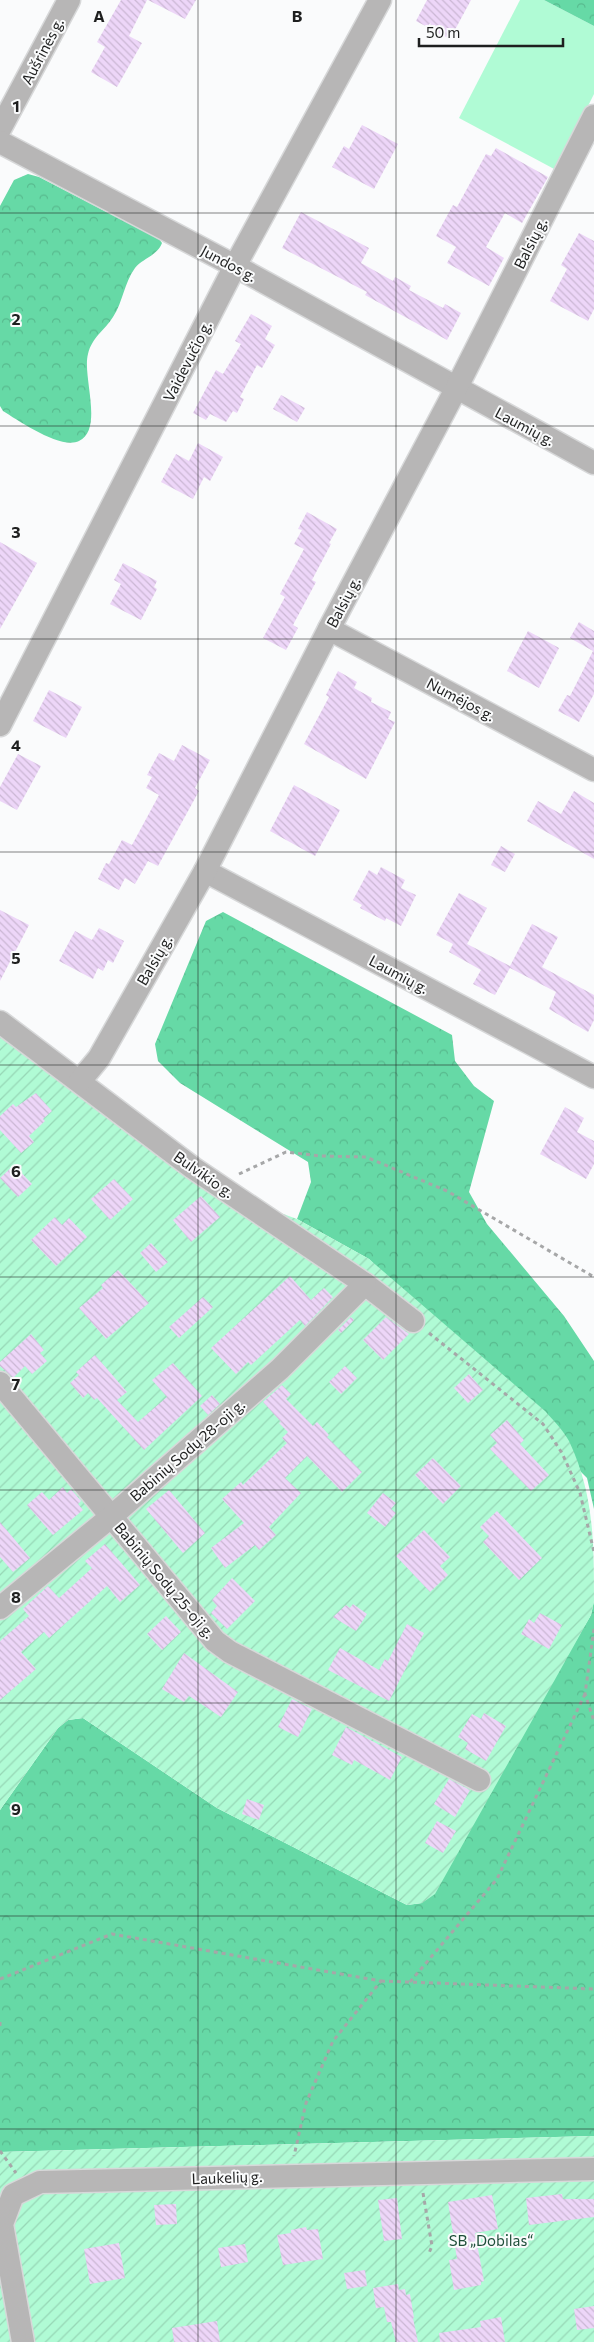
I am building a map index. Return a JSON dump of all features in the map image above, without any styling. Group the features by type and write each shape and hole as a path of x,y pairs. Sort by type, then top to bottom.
{"street":[{"name":"Aušrinės g.","path":"0,129 69,0"},
{"name":"Vaidevučio g.","path":"0,725 235,266 380,0"},
{"name":"Balsių g.","path":"80,1081 99,1058 205,871 329,629 456,389 594,116"},
{"name":"Jundos g.","path":"0,142 235,266 456,389"},
{"name":"Laumių g.","path":"456,389 594,464"},
{"name":"Numėjos g.","path":"329,629 594,770"},
{"name":"Laumių g.","path":"205,871 594,1077"},
{"name":"Bulvikio g.","path":"0,1022 193,1168 365,1284 413,1320"},
{"name":"Babinių Sodų 28-oji g.","path":"0,1608 112,1516 280,1369 365,1284"},
{"name":"Babinių Sodų 25-oji g.","path":"0,1383 215,1642 230,1652 479,1780"},
{"name":"Laukelių g.","path":"23,2342 2,2224 13,2195 40,2182 594,2169"}],"path":[{"path":"218,1184 286,1152 321,1156 366,1157 447,1191 594,1278"},
{"path":"413,1320 543,1424 562,1453 580,1493 594,1552"},
{"path":"410,1982 498,1879 585,1694 594,1629"},
{"path":"585,1694 594,1721"},
{"path":"0,1979 112,1934 381,1981 594,1989"},
{"path":"290,2175 306,2103 334,2041 381,1981"},
{"path":"0,2022 0,2029"},
{"path":"419,2173 432,2246 429,2253"}],"green space":[{"path":"520,0 544,0 594,26 594,94 556,170 459,118"},
{"path":"544,0 594,0 594,26"},
{"path":"28,174 39,177 159,239 162,243 157,251 135,268 110,322 90,348 87,364 91,401 90,425 86,435 79,441 71,443 62,442 40,433 3,411 0,406 0,206 14,180"},
{"path":"223,912 452,1035 455,1061 474,1086 494,1101 469,1192 487,1224 564,1316 594,1361 594,1509 587,1478 369,1259 297,1219 311,1182 308,1162 180,1083 158,1061 155,1044 206,921"},
{"path":"0,1033 237,1197 297,1219 369,1259 545,1411 569,1441 583,1480 591,1519 594,1559 594,1601 591,1615 435,1894 422,1903 407,1905 217,1808 83,1718 68,1720 58,1728 0,1810"},
{"path":"594,1601 594,2136 0,2152 0,1810 58,1728 68,1720 83,1718 217,1808 407,1905 422,1903 591,1615"},
{"name":"SB „Dobilas“","path":"594,2136 594,2342 0,2342 0,2152"}],"building":[{"path":"121,0 147,0 129,36 142,43 117,87 91,72 105,47 97,42"},
{"path":"148,0 196,0 185,19"},
{"path":"427,0 471,0 450,39 416,21"},
{"path":"362,125 398,144 374,189 332,167 344,146 349,149"},
{"path":"496,148 548,177 522,223 505,213 486,247 504,258 489,286 447,263 456,247 436,236 453,205 457,207 486,154 491,156"},
{"path":"301,212 369,248 361,263 393,281 395,277 411,286 409,290 443,308 445,304 461,313 447,340 365,295 367,292 282,248"},
{"path":"579,233 594,241 594,309 588,321 550,301 567,269 561,265"},
{"path":"251,314 272,326 265,339 275,345 262,368 257,365 240,397 244,399 237,413 233,411 226,422 210,414 206,420 193,413 216,370 223,374 241,344 235,341"},
{"path":"281,395 305,408 297,422 273,409"},
{"path":"198,443 223,457 210,481 204,477 193,499 161,482 176,454 189,461"},
{"path":"307,512 337,529 312,580 316,582 293,625 298,628 286,650 263,638 285,597 280,594 304,549 294,544 302,530 298,529"},
{"path":"0,542 37,563 0,629"},
{"path":"123,563 157,581 154,587 157,589 141,620 110,604 121,584 114,580"},
{"path":"579,622 594,631 594,694 579,722 558,711 567,695 570,696 593,651 570,638"},
{"path":"528,631 559,648 539,688 507,671"},
{"path":"338,671 357,682 354,688 372,698 371,702 391,712 388,719 395,722 366,779 304,744 329,697 326,695"},
{"path":"49,690 82,707 66,738 33,721"},
{"path":"182,745 210,760 195,788 199,791 158,866 148,861 135,884 125,878 119,890 98,879 106,863 109,864 122,840 132,845 159,795 146,788 152,777 147,775 159,753 174,761"},
{"path":"18,754 41,766 17,810 0,801 0,787"},
{"path":"294,785 340,810 315,856 270,831"},
{"path":"574,791 594,803 594,859 527,821 538,801 561,814"},
{"path":"501,846 515,854 505,872 491,865"},
{"path":"381,867 405,880 401,888 416,895 401,926 386,918 385,921 360,908 362,905 353,900 369,870 377,875"},
{"path":"459,893 487,908 467,944 510,966 532,924 558,937 542,967 594,995 594,1020 588,1032 549,1009 556,992 510,968 495,995 473,984 481,970 449,952 453,944 436,935"},
{"path":"0,910 29,925 0,981"},
{"path":"99,928 124,941 113,963 108,960 103,971 98,968 93,979 59,961 75,931 92,940"},
{"path":"36,1093 52,1111 43,1119 45,1121 29,1136 34,1142 21,1153 0,1130 0,1116 13,1104 16,1107"},
{"path":"565,1107 584,1118 577,1132 594,1141 594,1164 586,1179 540,1154"},
{"path":"14,1165 32,1184 18,1197 0,1178"},
{"path":"114,1179 133,1199 110,1220 91,1199"},
{"path":"201,1196 220,1217 191,1242 173,1220"},
{"path":"55,1217 62,1225 69,1218 87,1237 56,1266 31,1240"},
{"path":"151,1243 168,1262 156,1272 140,1253"},
{"path":"118,1270 149,1303 106,1339 79,1308 103,1288 101,1285"},
{"path":"290,1276 311,1300 324,1288 333,1297 305,1326 300,1320 251,1365 248,1362 236,1374 211,1348"},
{"path":"203,1297 213,1307 179,1338 169,1327"},
{"path":"351,1317 354,1320 341,1333 338,1330"},
{"path":"386,1317 409,1334 383,1360 363,1340"},
{"path":"31,1334 44,1350 40,1353 47,1361 32,1374 25,1366 13,1378 0,1366 0,1362"},
{"path":"95,1355 127,1392 117,1400 138,1422 167,1397 152,1380 173,1363 202,1396 144,1450 97,1398 94,1400 88,1393 83,1398 70,1383 79,1375 76,1372"},
{"path":"345,1366 357,1378 341,1394 329,1382"},
{"path":"469,1374 483,1390 468,1403 454,1388"},
{"path":"282,1385 291,1394 286,1399 313,1426 317,1422 329,1435 327,1437 362,1472 342,1492 307,1456 285,1478 301,1493 269,1527 276,1535 259,1550 255,1545 225,1568 211,1548 244,1523 222,1499 241,1482 243,1485 287,1443 282,1438 288,1432 263,1402"},
{"path":"212,1395 220,1404 208,1415 200,1406"},
{"path":"507,1420 524,1440 520,1444 549,1475 531,1491 490,1449 497,1443 490,1435"},
{"path":"433,1458 461,1486 443,1504 415,1475"},
{"path":"63,1487 67,1493 71,1489 81,1501 78,1504 83,1510 53,1535 27,1505 42,1492 49,1500"},
{"path":"169,1490 205,1533 183,1553 146,1509"},
{"path":"383,1493 396,1503 391,1509 396,1513 385,1527 367,1513"},
{"path":"497,1511 542,1558 519,1580 483,1542 489,1536 480,1527"},
{"path":"0,1522 30,1558 13,1572 0,1557"},
{"path":"424,1530 450,1557 440,1566 448,1575 430,1592 396,1556"},
{"path":"105,1544 140,1585 120,1602 107,1586 49,1638 44,1632 21,1652 36,1669 0,1700 0,1641 29,1616 23,1609 48,1586 59,1598 92,1568 85,1561"},
{"path":"232,1578 255,1601 227,1629 211,1613 217,1606 212,1600"},
{"path":"353,1604 367,1614 356,1631 333,1617 346,1605 350,1608"},
{"path":"540,1613 562,1625 549,1649 521,1634 529,1619 534,1623"},
{"path":"166,1616 181,1632 162,1650 147,1634"},
{"path":"407,1624 424,1633 389,1701 328,1670 340,1648 379,1670 385,1659 388,1661"},
{"path":"184,1653 238,1692 221,1717 189,1696 184,1702 162,1689"},
{"path":"292,1699 312,1709 298,1737 278,1727"},
{"path":"484,1713 506,1726 486,1761 465,1749 468,1743 458,1737 472,1714 481,1719"},
{"path":"346,1727 402,1757 390,1780 354,1760 352,1765 332,1755"},
{"path":"449,1779 470,1790 455,1817 434,1804"},
{"path":"247,1799 264,1805 259,1820 242,1814"},
{"path":"437,1821 456,1831 443,1853 425,1843"},
{"path":"562,2194 563,2199 594,2199 594,2217 529,2225 526,2198"},
{"path":"492,2195 498,2229 475,2233 484,2281 481,2282 481,2285 454,2290 449,2260 457,2259 448,2202"},
{"path":"397,2198 402,2239 384,2241 378,2200"},
{"path":"176,2204 177,2224 156,2225 154,2205"},
{"path":"306,2227 307,2230 318,2229 323,2259 283,2265 277,2235 291,2233 291,2230"},
{"path":"119,2243 125,2278 90,2284 84,2249"},
{"path":"245,2244 248,2262 221,2267 218,2248"},
{"path":"365,2270 367,2286 347,2289 344,2273"},
{"path":"398,2284 399,2290 405,2289 406,2295 410,2294 418,2342 396,2342 391,2322 387,2322 384,2307 376,2308 373,2288"},
{"path":"594,2306 594,2328 577,2330 574,2309"},
{"path":"501,2317 505,2342 440,2342 439,2333 481,2327 480,2321"},
{"path":"217,2321 220,2342 174,2342 172,2328"}]}
